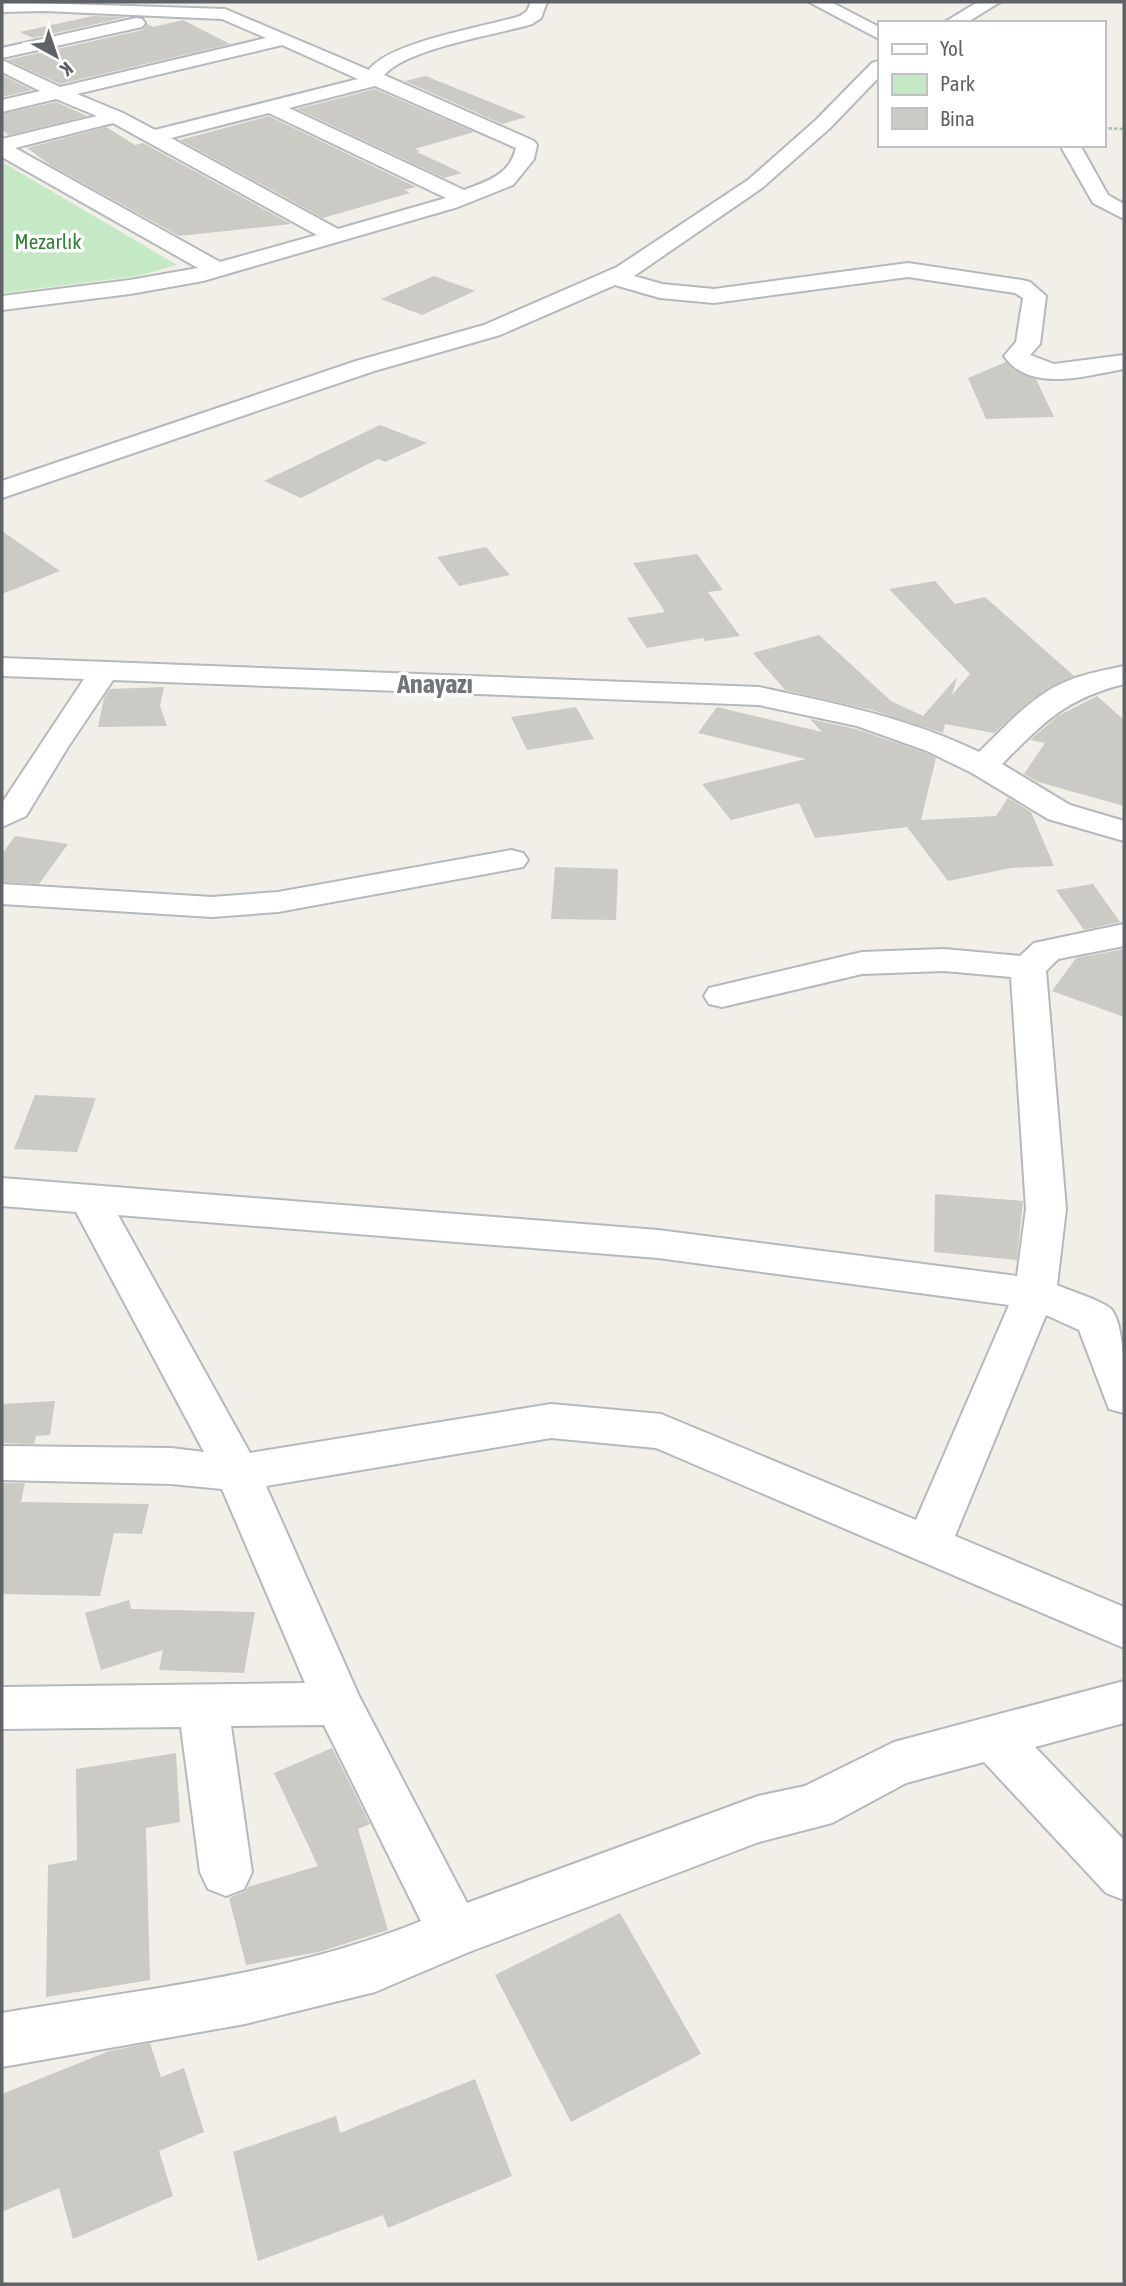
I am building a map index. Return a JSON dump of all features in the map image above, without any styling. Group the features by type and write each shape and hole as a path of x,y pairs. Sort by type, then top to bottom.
{"street":[{"path":"376,78 379,66 399,55 526,20 535,14 539,2"},
{"path":"818,2 878,33"},
{"path":"956,21 991,2"},
{"path":"2,7 44,6 225,14 527,145 524,159 506,181 463,198 217,270 130,287 2,303"},
{"path":"2,53 183,12"},
{"path":"2,106 285,39"},
{"path":"2,65 60,94 116,117 335,236"},
{"path":"2,490 365,366 492,330 613,277 755,184 878,68"},
{"path":"153,137 376,78"},
{"path":"854,93 878,96"},
{"path":"271,107 463,198"},
{"path":"2,147 116,117"},
{"path":"2,147 217,270"},
{"path":"1071,147 1100,199 1124,213"},
{"path":"613,277 660,291 714,296 908,270 993,281 1022,287 1035,296 1028,344 1016,356 1030,368 1061,373 1124,362"},
{"path":"2,667 759,696 865,719 938,744 983,766 1059,812 1124,831"},
{"path":"2,817 15,808 52,747 105,670"},
{"path":"983,766 1043,709 1068,692 1083,685 1124,675"},
{"path":"2,894 212,907 278,902 511,860"},
{"path":"722,996 862,963 944,960 1028,968 1046,951 1124,935"},
{"path":"928,1545 1035,1293 1046,1209 1028,968"},
{"path":"2,1192 658,1244 1035,1293 1097,1320 1124,1397"},
{"path":"89,1199 238,1474 338,1704 454,1933"},
{"path":"2,1463 170,1466 238,1474 551,1421 661,1431 1124,1628"},
{"path":"2,2040 245,1998 375,1966 454,1933 758,1819 814,1807 894,1764 1124,1702"},
{"path":"2,1708 338,1704"},
{"path":"203,1705 226,1872"},
{"path":"994,1738 1124,1876"}],"path":[{"path":"1105,128 1124,129"}],"green space":[{"name":"Mezarlık","path":"2,162 177,265 137,276 2,293"}],"building":[{"path":"93,16 127,17 33,38 20,32"},
{"path":"183,20 230,44 60,84 7,60 143,30 147,24 153,27"},
{"path":"2,75 32,90 2,97"},
{"path":"426,76 527,117 502,124 405,81"},
{"path":"375,89 474,132 415,149 462,173 444,178 297,109"},
{"path":"56,102 87,116 9,135 2,130 2,114"},
{"path":"269,116 416,187 404,190 410,193 323,218 180,140"},
{"path":"106,127 135,145 143,143 291,224 179,236 52,166 27,148"},
{"path":"434,276 475,291 422,315 381,299"},
{"path":"1006,362 1014,370 1036,379 1054,417 986,419 968,378"},
{"path":"380,425 427,443 385,462 378,459 301,498 264,481"},
{"path":"2,531 60,571 2,594"},
{"path":"486,547 510,575 459,586 437,557"},
{"path":"697,554 723,590 708,592 740,636 705,641 703,638 647,648 627,618 665,612 633,563"},
{"path":"935,581 955,604 985,597 1074,676 1031,700 994,733 945,724 943,733 872,710 785,690 753,653 819,635 891,701 923,716 957,677 952,695 970,674 889,589"},
{"path":"164,687 160,706 167,726 98,727 104,698 110,689"},
{"path":"1097,696 1124,720 1124,806 1038,782 1024,774 1045,743 1030,740 1058,716"},
{"path":"576,707 594,739 527,750 511,717"},
{"path":"717,707 822,732 810,719 856,729 926,753 936,758 921,820 996,816 1008,798 1031,812 1054,866 1011,868 948,881 907,827 815,838 799,803 731,820 702,784 806,759 698,733"},
{"path":"15,836 68,844 39,884 2,882 2,854"},
{"path":"555,867 618,869 616,920 551,919"},
{"path":"1093,884 1120,922 1084,930 1056,890"},
{"path":"1124,949 1124,1017 1052,991 1076,958"},
{"path":"35,1095 96,1098 77,1152 14,1149"},
{"path":"935,1194 1023,1201 1017,1260 934,1252"},
{"path":"55,1401 50,1435 36,1436 34,1444 2,1443 2,1404"},
{"path":"2,1483 25,1483 21,1502 149,1504 142,1534 114,1533 100,1596 2,1594"},
{"path":"129,1600 131,1609 255,1612 244,1673 159,1670 163,1650 101,1670 85,1613"},
{"path":"332,1748 370,1824 358,1829 388,1930 319,1952 246,1965 229,1898 248,1887 318,1866 274,1773"},
{"path":"176,1753 180,1822 146,1828 150,1980 46,1997 48,1865 77,1860 76,1769"},
{"path":"620,1913 701,2054 571,2122 495,1975"},
{"path":"150,2043 161,2077 184,2068 204,2132 159,2151 173,2196 73,2239 59,2188 2,2212 2,2094 109,2051"},
{"path":"475,2079 512,2176 388,2228 383,2215 258,2261 233,2152 336,2116 340,2133"}],"district":[{"name":"Anayazı","path":"435,684"}]}
